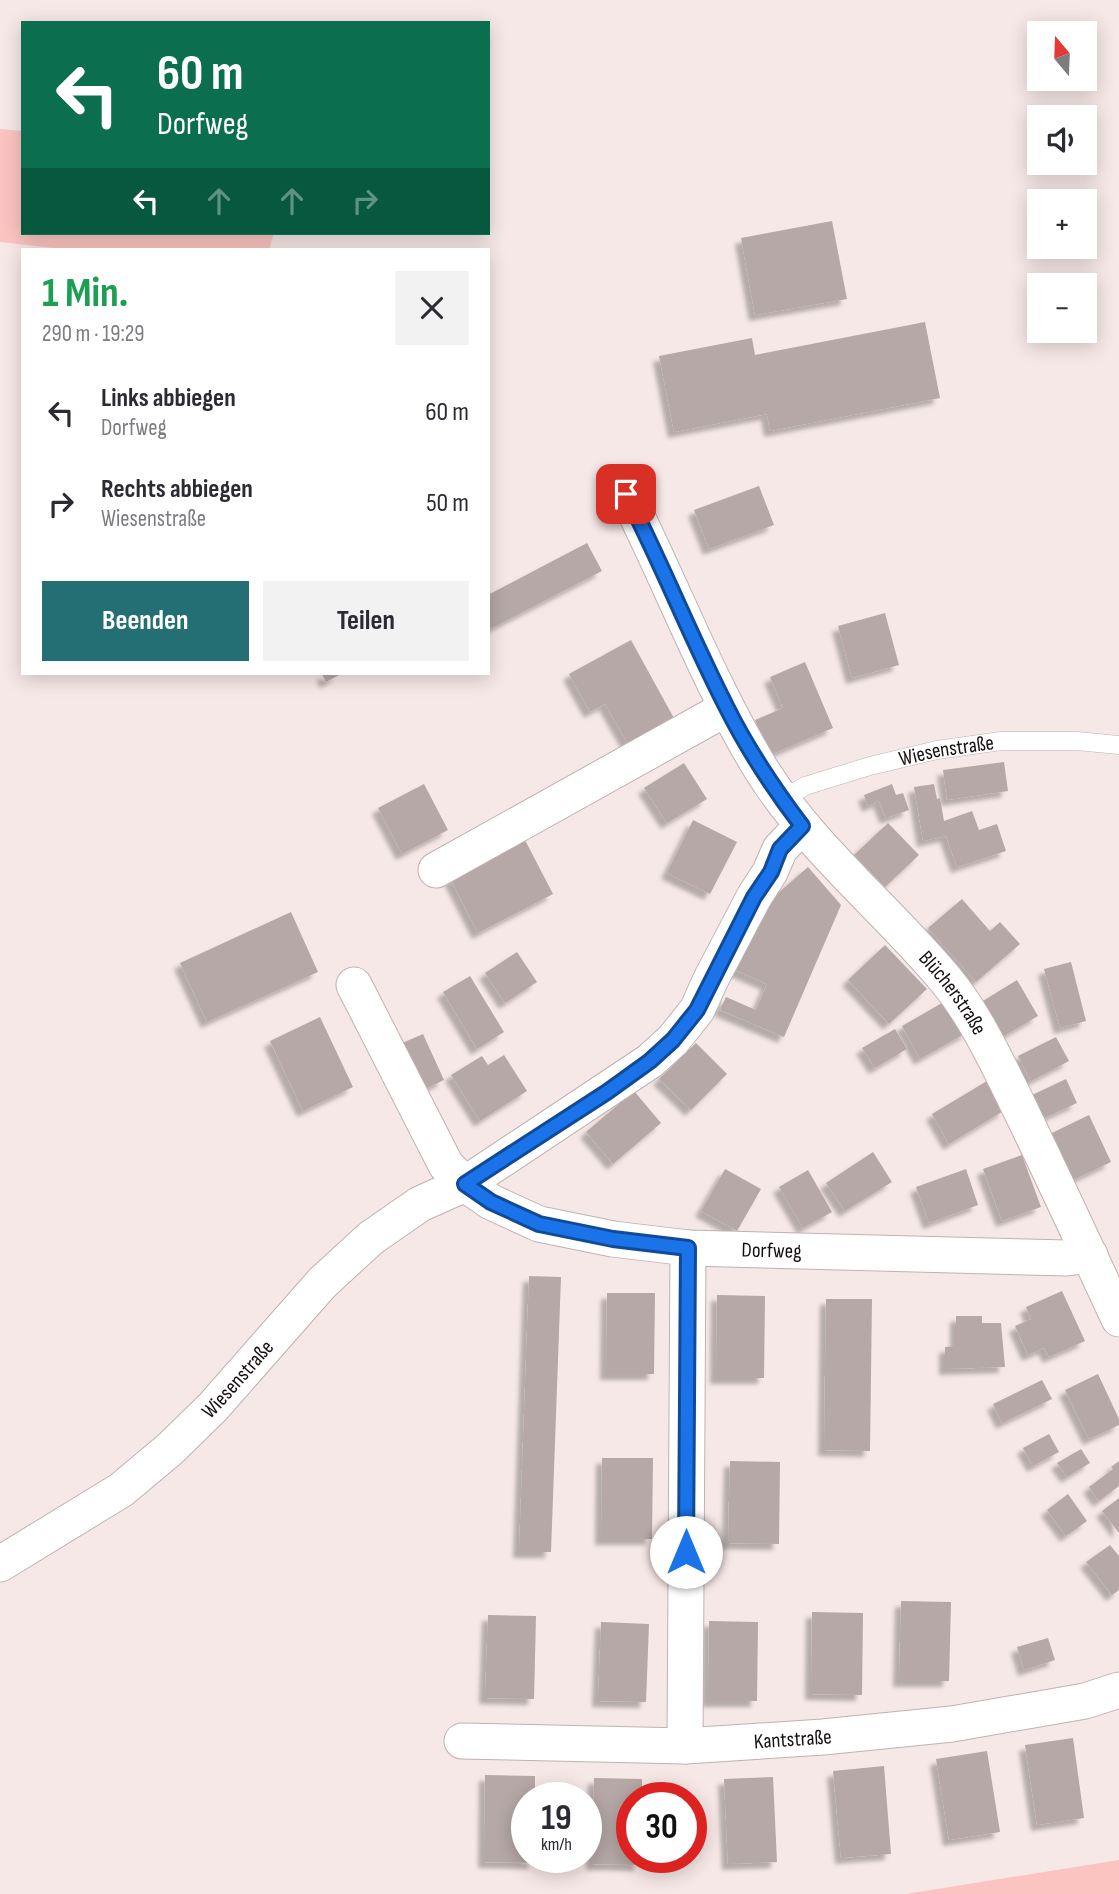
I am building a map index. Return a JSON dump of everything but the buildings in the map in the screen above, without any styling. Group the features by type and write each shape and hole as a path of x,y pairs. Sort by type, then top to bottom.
{"street":[{"name":"Blücherstraße","path":"626,494 727,708 762,770 792,813 946,980 971,1016 1011,1090 1119,1319"},
{"path":"436,870 727,708"},
{"name":"Wiesenstraße","path":"0,1563 121,1490 170,1449 213,1407 321,1283 371,1238 420,1204 465,1184 607,1092 650,1061 673,1040 697,1010 754,897 771,872 792,813"},
{"path":"354,985 446,1165 465,1184"},
{"name":"Dorfweg","path":"465,1184 491,1202 539,1224 613,1239 688,1248 1067,1258 1090,1255"},
{"path":"685,1746 688,1248"},
{"name":"Kantstraße","path":"462,1741 685,1746 823,1737 952,1724 1085,1701 1119,1690"}],"lane":[{"name":"Wiesenstraße","path":"792,813 805,786 870,766 937,750 1001,741 1077,741 1119,745"}],"shaded area":[{"path":"0,129 21,131 21,235 273,235 270,248 54,248 0,242"},
{"path":"1119,1860 1119,1894 906,1894"}],"route":[{"path":"626,494 727,708 762,770 802,826 780,849 771,872 754,897 697,1010 673,1040 650,1061 607,1092 465,1184 491,1202 539,1224 613,1239 688,1248 686,1552"}]}
